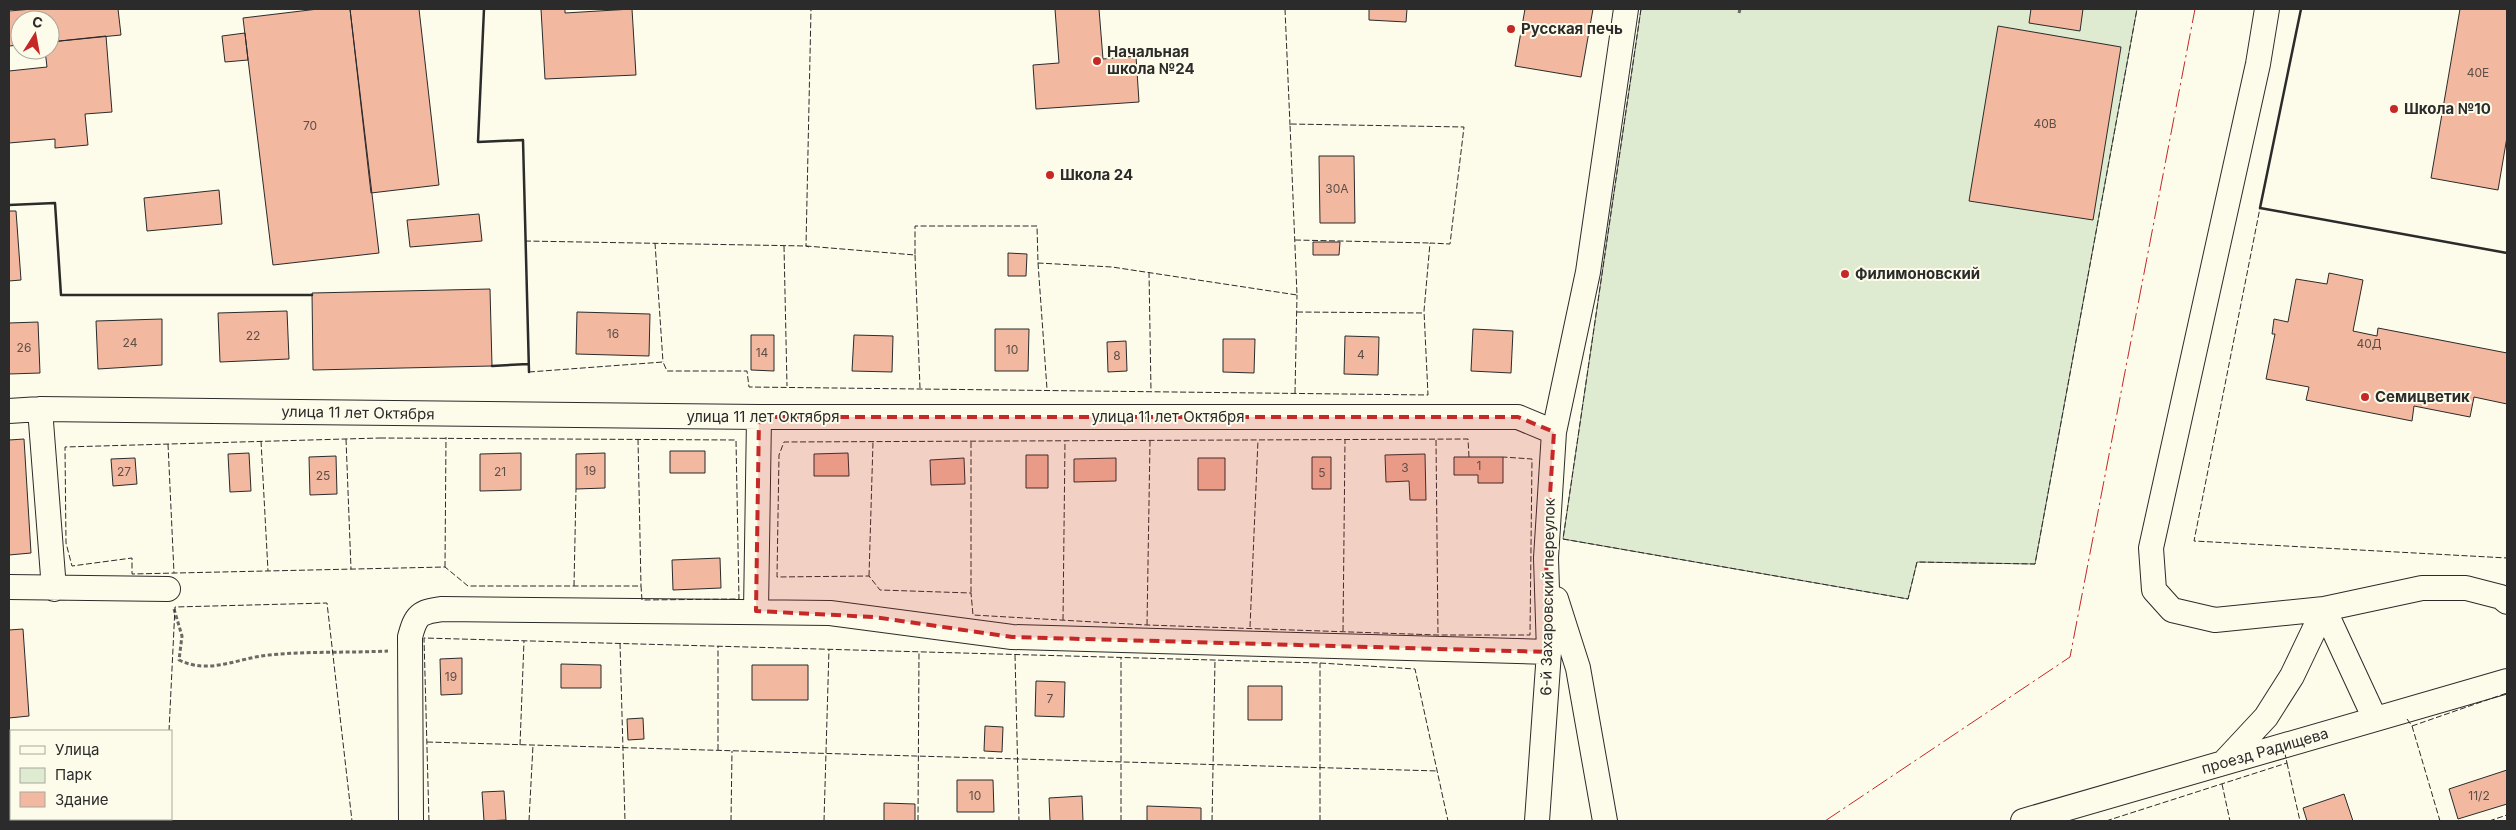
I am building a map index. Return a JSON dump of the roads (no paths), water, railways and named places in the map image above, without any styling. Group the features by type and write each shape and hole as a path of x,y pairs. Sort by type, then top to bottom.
{"street":[{"name":"6-й Захаровский переулок","path":"1537,821 1549,652 1546,558 1554,432 1588,272 1626,9"},
{"path":"2267,9 2258,64 2151,548 2154,590 2172,610 2214,620 2324,609 2422,588 2466,588 2501,597 2507,602"},
{"name":"улица 11 лет Октября","path":"9,411 40,409 759,417 1518,417 1554,432"},
{"path":"40,409 54,589"},
{"path":"756,611 759,417"},
{"path":"1546,558 1562,621 1578,668 1606,821"},
{"path":"9,588 168,589"},
{"path":"411,821 410,637 414,620 424,612 442,609 756,611 874,617 948,630 1012,637 1549,652"},
{"path":"2324,609 2375,719"},
{"path":"2224,762 2266,716 2292,676 2324,609"},
{"name":"проезд Радищева","path":"2023,821 2507,681"}],"place":[{"name":"Русская печь","path":"1511,29"},
{"name":"Начальная школа №24","path":"1097,61"},
{"name":"Школа №10","path":"2394,109"},
{"name":"Школа 24","path":"1050,175"},
{"name":"Филимоновский","path":"1845,274"},
{"name":"Семицветик","path":"2365,397"}]}
